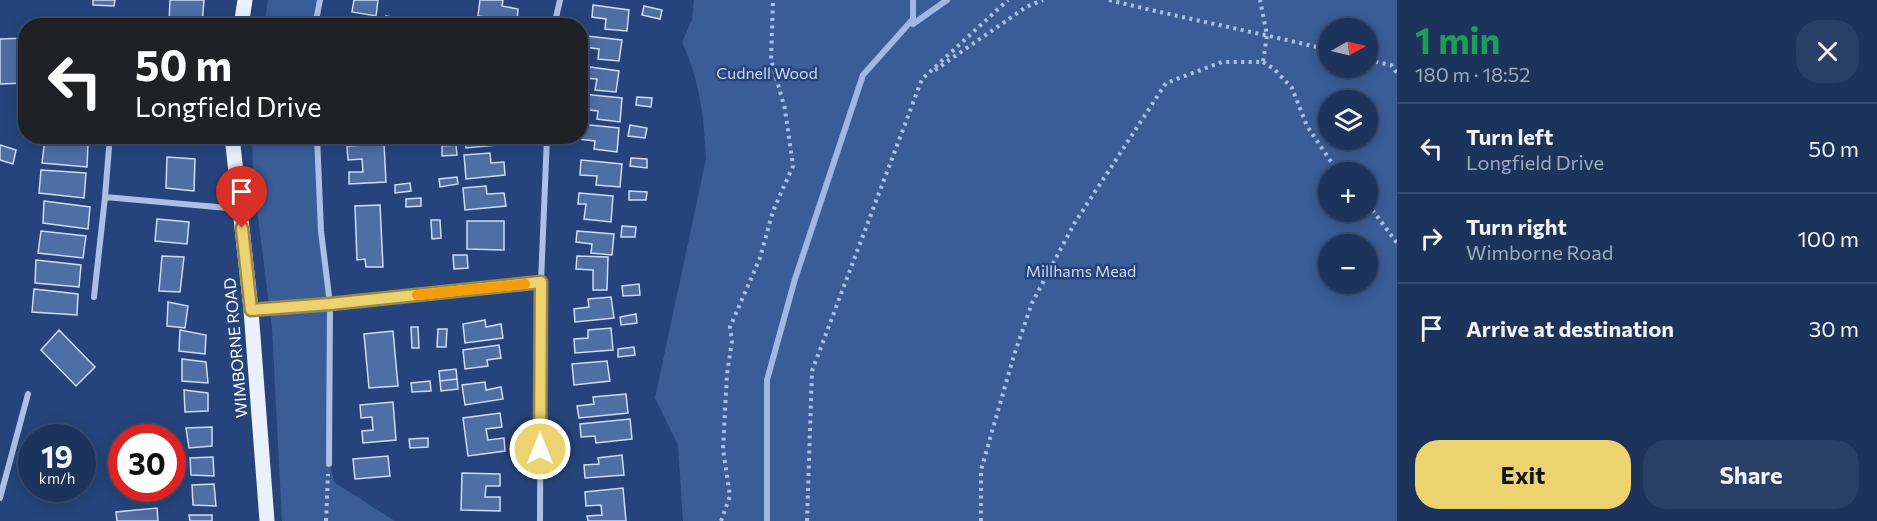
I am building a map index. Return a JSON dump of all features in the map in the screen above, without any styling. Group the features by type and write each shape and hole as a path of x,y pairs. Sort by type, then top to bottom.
{"main road":[{"path":"243,18 246,0"},
{"name":"WIMBORNE ROAD","path":"233,144 251,310 267,521"}],"street":[{"path":"317,18 320,0"},
{"path":"556,18 560,0"},
{"path":"317,144 321,231 330,304 329,464"},
{"path":"540,521 541,282 547,144"},
{"path":"94,297 109,148"},
{"path":"105,197 240,210"},
{"path":"251,310 541,282"},
{"path":"0,498 27,394"}],"path":[{"path":"721,521 730,496 723,449 726,374 732,341 730,327 760,258 773,211 793,166 785,109 771,60 773,0"},
{"path":"807,521 813,371 922,79 1008,0"},
{"path":"922,79 1026,7 1043,0"},
{"path":"1109,0 1188,20 1318,47"},
{"path":"1260,0 1268,35 1263,62"},
{"path":"981,521 981,470 1014,355 1032,303 1074,224 1166,83 1222,62 1263,62 1274,69 1292,88 1307,126 1331,162"},
{"path":"1378,62 1391,65 1397,73"},
{"path":"1378,217 1397,243"},
{"path":"326,521 329,464"}],"green space":[{"path":"268,0 320,0 316,18 265,18"},
{"name":"Millhams Mead","path":"694,0 1397,0 1397,521 683,521 678,445 655,398 706,159 700,99 682,42 692,20"},
{"path":"252,144 317,144 321,231 330,304 329,464 335,483 395,521 282,521 272,329 253,177"}],"building":[{"path":"93,0 115,0 114,6 93,5"},
{"path":"170,0 204,0 203,18 169,18"},
{"path":"354,0 378,0 376,16 352,12"},
{"path":"480,0 503,0 502,6 518,9 517,18 478,16"},
{"path":"593,5 629,10 627,31 605,29 606,19 592,17"},
{"path":"644,6 662,10 660,19 642,15"},
{"path":"588,36 622,40 619,61 598,59 599,49 588,48"},
{"path":"18,38 18,83 0,84 0,39"},
{"path":"588,67 619,71 616,92 595,90 597,79 588,78"},
{"path":"588,95 622,98 620,122 597,119 598,111 588,110"},
{"path":"637,97 652,98 651,107 636,105"},
{"path":"588,125 619,128 617,152 594,149 595,141 588,140"},
{"path":"630,125 647,128 645,138 628,136"},
{"path":"44,144 88,145 87,167 42,163"},
{"path":"384,144 386,182 349,184 349,172 363,172 362,159 348,160 347,146"},
{"path":"466,144 507,144 466,148"},
{"path":"0,145 16,150 13,164 0,160"},
{"path":"456,145 457,155 442,156 442,146"},
{"path":"490,153 491,163 504,162 505,175 466,179 464,155"},
{"path":"167,157 195,159 194,191 166,188"},
{"path":"631,158 647,159 647,168 630,166"},
{"path":"581,160 622,164 620,187 596,185 597,176 580,175"},
{"path":"41,170 86,173 84,198 39,193"},
{"path":"457,177 458,184 440,187 439,179"},
{"path":"410,183 411,191 395,193 395,185"},
{"path":"486,186 487,194 504,193 506,206 465,210 463,188"},
{"path":"629,191 647,192 646,200 629,200"},
{"path":"579,193 613,196 611,222 584,219 586,204 578,204"},
{"path":"421,198 421,206 406,207 406,199"},
{"path":"44,201 90,207 88,229 43,223"},
{"path":"380,205 383,267 366,267 365,259 357,260 355,206"},
{"path":"157,219 189,222 187,244 155,241"},
{"path":"431,220 440,220 441,238 432,239"},
{"path":"467,221 504,221 504,250 467,249"},
{"path":"622,226 636,227 635,237 621,237"},
{"path":"41,231 86,236 83,258 38,253"},
{"path":"577,231 614,234 612,255 591,253 592,244 576,242"},
{"path":"453,255 467,255 468,268 454,269"},
{"path":"162,256 184,257 180,292 159,291"},
{"path":"577,256 608,257 607,290 593,290 593,270 576,269"},
{"path":"36,260 81,265 79,287 35,283"},
{"path":"639,284 640,295 623,296 622,286"},
{"path":"34,289 78,294 77,315 32,312"},
{"path":"611,297 614,318 575,322 574,309 589,307 588,299"},
{"path":"168,302 188,306 185,328 167,326"},
{"path":"636,314 637,323 621,325 620,317"},
{"path":"485,320 486,327 501,324 503,338 465,343 463,324"},
{"path":"411,327 418,327 419,348 412,348"},
{"path":"611,328 613,350 575,353 574,339 588,338 588,330"},
{"path":"438,329 447,329 446,347 437,347"},
{"path":"59,330 95,367 76,386 41,350"},
{"path":"180,330 206,335 205,354 179,351"},
{"path":"393,331 398,386 369,388 364,334"},
{"path":"499,345 501,358 487,360 488,366 465,369 463,350"},
{"path":"634,347 635,355 618,357 618,349"},
{"path":"182,359 206,362 208,383 182,381"},
{"path":"607,361 610,381 574,385 572,364"},
{"path":"456,369 457,379 440,381 439,371"},
{"path":"457,379 458,389 441,391 440,381"},
{"path":"430,381 431,391 412,392 411,383"},
{"path":"485,382 486,390 501,387 503,399 465,405 462,385"},
{"path":"184,390 208,393 208,411 185,412"},
{"path":"626,394 628,413 579,418 577,406 594,404 593,397"},
{"path":"393,402 396,440 363,443 362,431 373,430 372,417 361,418 360,405"},
{"path":"500,413 502,427 486,429 488,440 504,438 505,451 468,456 463,418"},
{"path":"630,419 632,439 596,443 595,436 581,437 580,424"},
{"path":"212,427 212,446 189,448 186,428"},
{"path":"428,438 428,447 410,448 409,439"},
{"path":"622,455 624,475 585,478 584,465 599,464 598,458"},
{"path":"388,456 390,476 355,479 353,459"},
{"path":"213,457 214,476 191,475 190,458"},
{"path":"462,473 500,474 500,486 486,486 485,497 500,497 500,511 461,510"},
{"path":"214,484 216,506 193,505 192,485"},
{"path":"623,488 626,521 588,521 587,516 602,515 601,505 586,506 585,492"},
{"path":"157,508 158,521 117,521 116,512"},
{"path":"189,515 212,515 212,521 190,521"}],"waterway":[{"path":"767,521 767,380 795,279 863,75 913,19 913,0"},
{"path":"913,24 947,0"}],"slow traffic":[{"path":"417,295 525,284"}],"route":[{"path":"242,228 251,310 541,282 540,449"}],"park label":[{"name":"Cudnell Wood","path":"767,72"}]}
